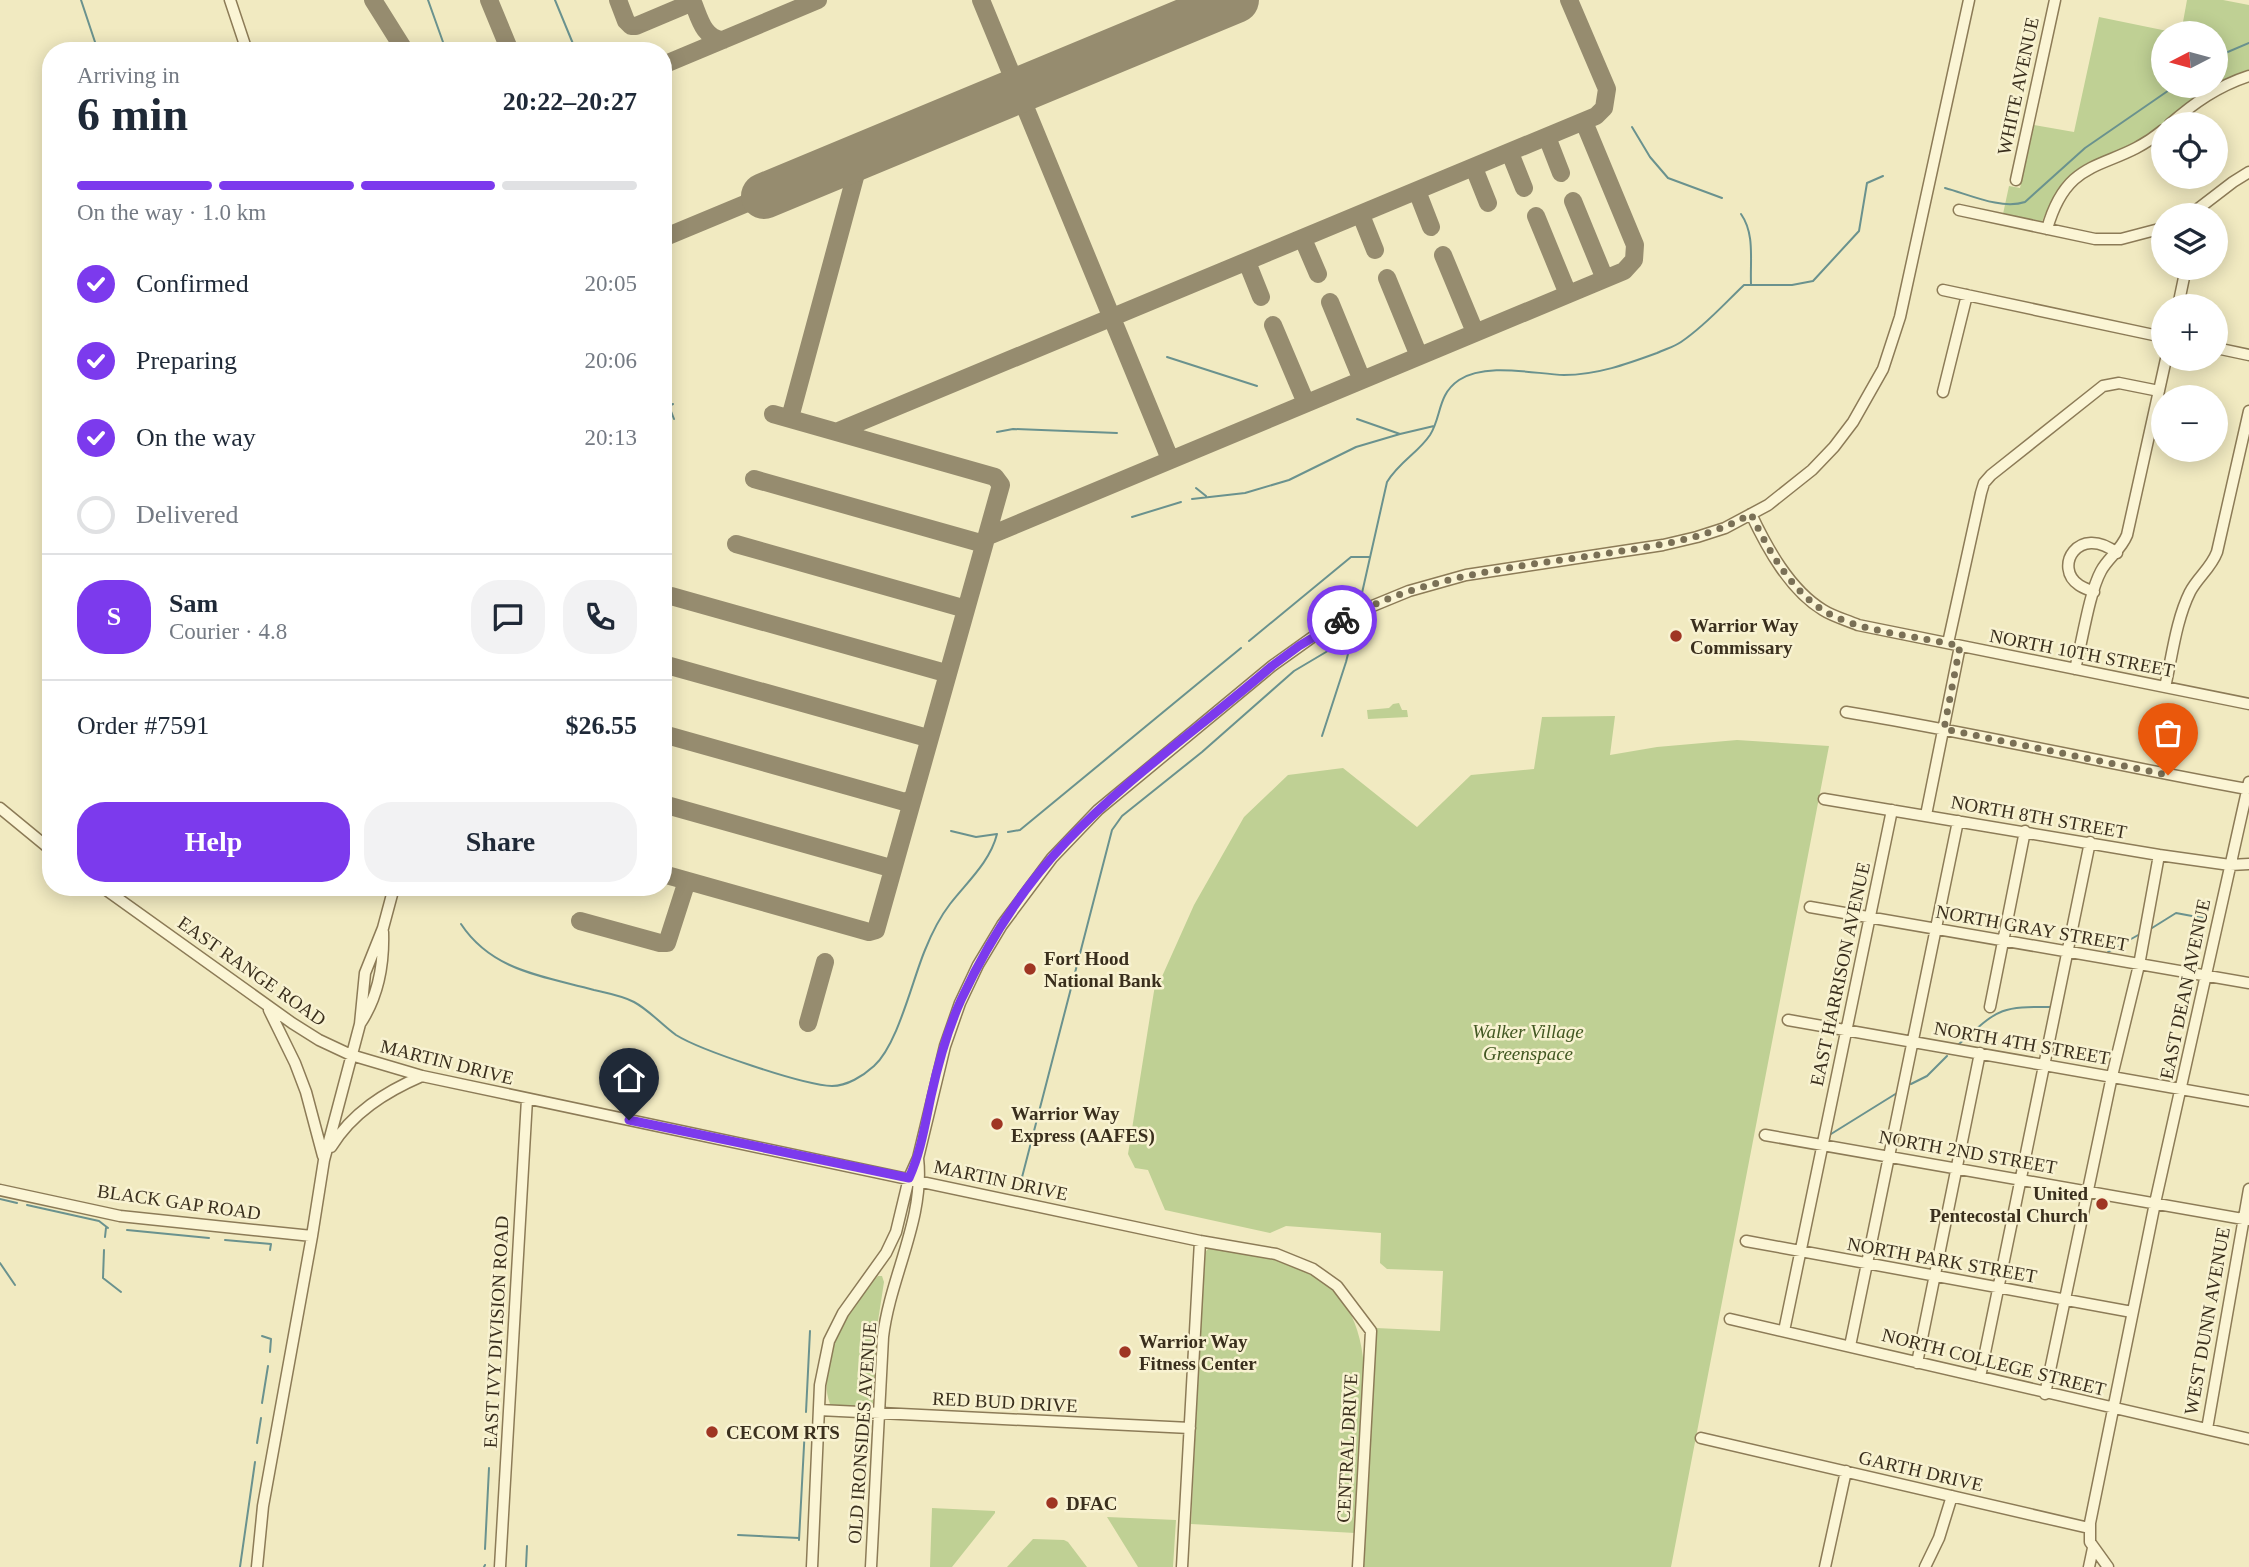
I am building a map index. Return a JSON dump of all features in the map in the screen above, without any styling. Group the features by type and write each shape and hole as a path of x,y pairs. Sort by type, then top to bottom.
{"street":[{"path":"230,0 244,42"},
{"path":"812,1567 822,1369 829,1341 843,1313 892,1242 909,1178 918,1158 932,1091 955,1015 989,945 1028,887 1065,843 1098,810 1279,660 1353,614 1425,585 1485,571 1679,542 1725,528 1792,488 1834,447 1869,397 1883,369 1899,317 1969,0"},
{"name":"WHITE AVENUE","path":"2016,180 2055,0"},
{"path":"2183,112 2213,91 2249,76"},
{"path":"2047,229 2060,195 2080,173 2091,166 2136,150 2151,139"},
{"path":"2208,203 2232,182 2249,172"},
{"path":"1959,210 2106,240 2151,231"},
{"path":"1943,290 2151,334"},
{"path":"1943,393 1967,295"},
{"path":"2228,351 2249,355"},
{"path":"1948,643 1984,483 2104,386 2119,383 2151,389"},
{"path":"2165,687 2187,600 2194,585 2212,565 2217,552 2249,411"},
{"path":"2075,669 2101,570 2117,553 2127,535 2151,427"},
{"name":"NORTH 10TH STREET","path":"1751,514 1777,564 1811,601 1822,610 1858,625 2249,704"},
{"path":"2094,592 2078,585 2071,576 2071,553 2077,546 2096,542 2117,553"},
{"path":"1927,815 1960,646"},
{"path":"1846,712 1944,729 2102,763 2248,785"},
{"name":"EAST DEAN AVENUE","path":"2089,1528 2155,1203 2248,785"},
{"name":"NORTH 8TH STREET","path":"1824,799 2159,855 2230,865 2249,864"},
{"path":"0,808 42,843"},
{"name":"EAST HARRISON AVENUE","path":"1784,1331 1892,810"},
{"path":"1850,1346 1958,821"},
{"path":"1990,1007 2025,831"},
{"path":"1980,1377 2090,842"},
{"path":"2045,1394 2112,1076 2139,965 2159,855"},
{"name":"EAST RANGE ROAD","path":"114,896 267,1006 318,1040 351,1055"},
{"path":"257,1567 263,1506 324,1160 360,1024 365,972 383,928 392,896"},
{"name":"NORTH GRAY STREET","path":"1810,907 2249,983"},
{"path":"360,1024 370,1009 378,980 383,957 383,928"},
{"path":"267,1006 306,1092 324,1160"},
{"name":"NORTH 4TH STREET","path":"1788,1020 2249,1101"},
{"path":"1917,1363 1980,1053"},
{"name":"MARTIN DRIVE","path":"351,1055 422,1076 527,1099 1200,1241 1276,1254 1313,1269 1337,1286 1371,1331"},
{"path":"324,1160 339,1135 360,1113 395,1088 422,1076"},
{"name":"EAST IVY DIVISION ROAD","path":"500,1567 527,1099"},
{"name":"NORTH 2ND STREET","path":"1765,1135 2246,1219"},
{"name":"OLD IRONSIDES AVENUE","path":"871,1567 884,1323 904,1254 920,1180 918,1158"},
{"name":"WEST DUNN AVENUE","path":"2207,1429 2246,1219 2249,1189"},
{"name":"BLACK GAP ROAD","path":"0,1190 120,1216 312,1236"},
{"path":"1182,1567 1200,1241"},
{"name":"NORTH PARK STREET","path":"1746,1241 2132,1312"},
{"name":"NORTH COLLEGE STREET","path":"1730,1319 2045,1394 2249,1439"},
{"name":"CENTRAL DRIVE","path":"1358,1567 1371,1331"},
{"name":"RED BUD DRIVE","path":"819,1410 1190,1428"},
{"name":"GARTH DRIVE","path":"1701,1438 2089,1528"},
{"path":"1825,1567 1846,1471"},
{"path":"1925,1567 1940,1538 1952,1496"},
{"path":"2089,1528 2093,1548 2089,1567"},
{"path":"2093,1548 2108,1567"}],"green space":[{"path":"2187,0 2223,0 2249,5 2249,71 2228,80 2228,21 2183,21"},
{"path":"2099,17 2151,28 2151,98 2196,98 2179,112 2151,112 2151,135 2077,169 2056,193 2042,222 2003,214 2009,186 2020,188 2034,125 2074,132"},
{"path":"1399,703 1402,710 1407,710 1408,717 1368,719 1367,710 1389,708"},
{"name":"Walker Village Greenspace","path":"1615,716 1610,755 1657,747 1737,740 1829,746 1671,1567 1364,1567 1376,1328 1440,1331 1443,1271 1387,1269 1380,1263 1381,1233 1286,1226 1270,1233 1165,1210 1148,1170 1135,1168 1128,1154 1155,985 1160,981 1194,905 1244,817 1288,775 1343,768 1417,827 1471,775 1534,769 1542,717"},
{"path":"1211,1246 1292,1265 1333,1290 1348,1309 1358,1334 1364,1366 1355,1533 1191,1524 1204,1253"},
{"path":"878,1276 882,1276 884,1282 878,1321 873,1403 866,1408 835,1407 830,1404 827,1388 831,1353 857,1301"},
{"path":"932,1508 995,1513 952,1567 930,1567"},
{"path":"1107,1517 1176,1520 1173,1567 1138,1567"},
{"path":"1033,1539 1068,1542 1087,1567 1007,1567"}],"waterway":[{"path":"81,0 95,42"},
{"path":"428,0 443,42"},
{"path":"555,0 572,42"},
{"path":"2228,52 2249,43"},
{"path":"1945,188 1995,203 2025,202 2085,148 2158,98"},
{"path":"1632,127 1650,157 1668,178 1722,198"},
{"path":"1362,593 1387,482 1430,435 1443,399 1459,380 1483,371 1510,370 1564,375 1612,368 1678,344 1706,322 1744,285 1792,285 1813,281 1859,231 1867,183 1883,176"},
{"path":"1741,214 1750,239 1751,284"},
{"path":"1167,357 1257,386"},
{"path":"672,414 674,419"},
{"path":"1357,419 1400,434 1434,426"},
{"path":"997,432 1013,429 1117,433"},
{"path":"1192,499 1245,493 1289,480 1356,447 1400,434"},
{"path":"1196,488 1206,496"},
{"path":"1132,517 1181,502"},
{"path":"1249,641 1351,557 1369,557"},
{"path":"1322,736 1354,630"},
{"path":"1020,1185 1112,830 1122,816 1202,752 1294,671 1353,636"},
{"path":"1008,832 1020,830 1241,648"},
{"path":"461,924 474,940 503,962 538,975 630,1000 676,1035 728,1057 799,1080 838,1086 860,1077 883,1056 897,1028 936,926 950,904 984,863 997,834 976,837 951,831"},
{"path":"2152,928 2176,913 2208,919"},
{"path":"2108,952 2140,934"},
{"path":"1958,1045 1999,1012 2052,1007"},
{"path":"1911,1084 1927,1076 1947,1056"},
{"path":"1831,1134 1897,1093"},
{"path":"0,1199 17,1203"},
{"path":"27,1205 99,1221 108,1228"},
{"path":"105,1237 106,1228"},
{"path":"127,1230 209,1238"},
{"path":"225,1240 271,1244 270,1250"},
{"path":"104,1250 103,1278 121,1292"},
{"path":"0,1263 15,1285"},
{"path":"806,1412 810,1331"},
{"path":"262,1336 271,1339 270,1352"},
{"path":"262,1403 268,1366"},
{"path":"257,1443 261,1418"},
{"path":"799,1540 805,1427"},
{"path":"240,1567 255,1462"},
{"path":"485,1549 489,1468"},
{"path":"738,1535 799,1538"},
{"path":"526,1567 527,1546"}],"taxiway":[{"path":"373,0 399,42"},
{"path":"489,0 506,42"},
{"path":"618,0 626,21 631,26 693,2"},
{"path":"692,0 706,31 716,39 723,40"},
{"path":"672,61 818,0"},
{"path":"981,0 1170,459"},
{"path":"836,432 1596,116 1604,108 1607,89 1569,0"},
{"path":"986,537 1624,271 1634,260 1635,245 1584,122"},
{"path":"1547,137 1561,173"},
{"path":"1510,153 1524,188"},
{"path":"791,414 861,155"},
{"path":"1474,168 1488,203"},
{"path":"1417,191 1431,227"},
{"path":"672,234 764,196"},
{"path":"1573,201 1605,279"},
{"path":"1361,215 1375,250"},
{"path":"1536,216 1568,294"},
{"path":"1303,239 1318,274"},
{"path":"1443,255 1475,332"},
{"path":"1247,262 1261,297"},
{"path":"1387,278 1419,356"},
{"path":"1330,302 1362,380"},
{"path":"1273,325 1306,403"},
{"path":"672,877 869,932 876,930 1001,485 995,477 773,414"},
{"path":"754,479 984,544"},
{"path":"736,544 966,609"},
{"path":"672,596 942,672 949,669"},
{"path":"672,667 924,737"},
{"path":"672,737 905,802 913,798"},
{"path":"672,807 887,867"},
{"path":"580,921 667,943 685,887 691,882"},
{"path":"808,1023 825,962"}],"runway":[{"path":"764,196 1236,0"}],"way so far":[{"path":"1342,620 1387,599 1452,578 1679,542 1725,528 1751,514 1777,564 1822,610 1858,625 1960,646 1944,729 2168,775"}],"place":[{"name":"Warrior Way Commissary","path":"1676,636"},
{"name":"Fort Hood National Bank","path":"1030,969"},
{"name":"Warrior Way Express (AAFES)","path":"997,1124"},
{"name":"United Pentecostal Church","path":"2102,1204"},
{"name":"Warrior Way Fitness Center","path":"1125,1352"},
{"name":"CECOM RTS","path":"712,1432"},
{"name":"DFAC","path":"1052,1503"}],"route":[{"path":"629,1120 909,1178 918,1158 932,1091 950,1027 989,945 1028,887 1065,843 1098,810 1272,666 1342,620"}]}
